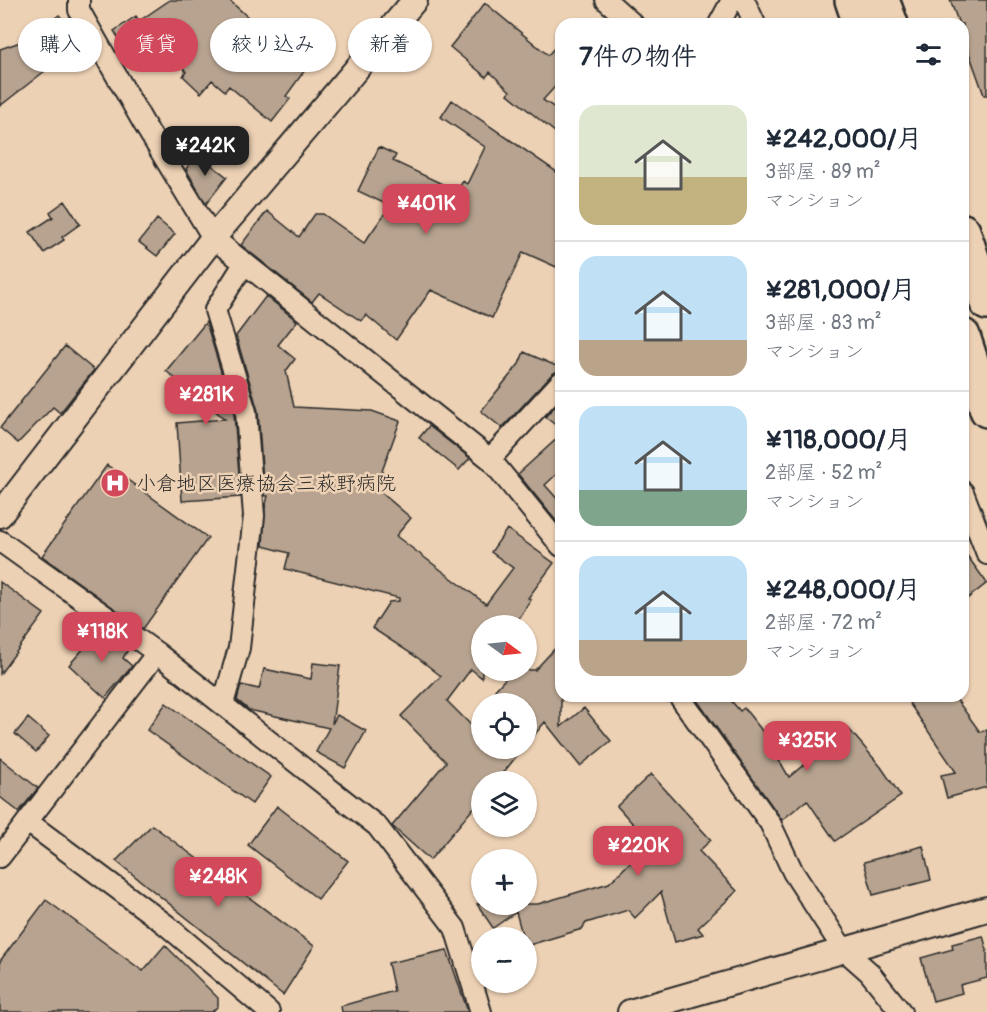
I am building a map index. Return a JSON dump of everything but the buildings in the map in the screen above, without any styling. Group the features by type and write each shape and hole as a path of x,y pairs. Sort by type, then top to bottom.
{"highway":[{"path":"852,0 858,18"},
{"path":"882,0 889,18"},
{"path":"969,249 987,303"},
{"path":"969,354 987,410"}],"street":[{"path":"80,0 79,10 213,238 490,459 555,539"},
{"path":"0,515 213,238 415,0"},
{"path":"606,0 626,18"},
{"path":"722,18 732,0"},
{"path":"744,0 752,18"},
{"path":"223,704 239,648 254,516 246,412 215,310 244,264"},
{"path":"490,459 555,389"},
{"path":"969,508 987,554"},
{"path":"0,541 158,653 377,826 455,928 481,1012"},
{"path":"0,857 158,653"},
{"path":"683,702 770,823 793,872 843,949 869,972 901,1012"},
{"path":"28,822 165,924 269,1012"},
{"path":"630,1012 987,909"}],"place":[{"name":"小倉地区医療協会三萩野病院","path":"115,483"}]}
